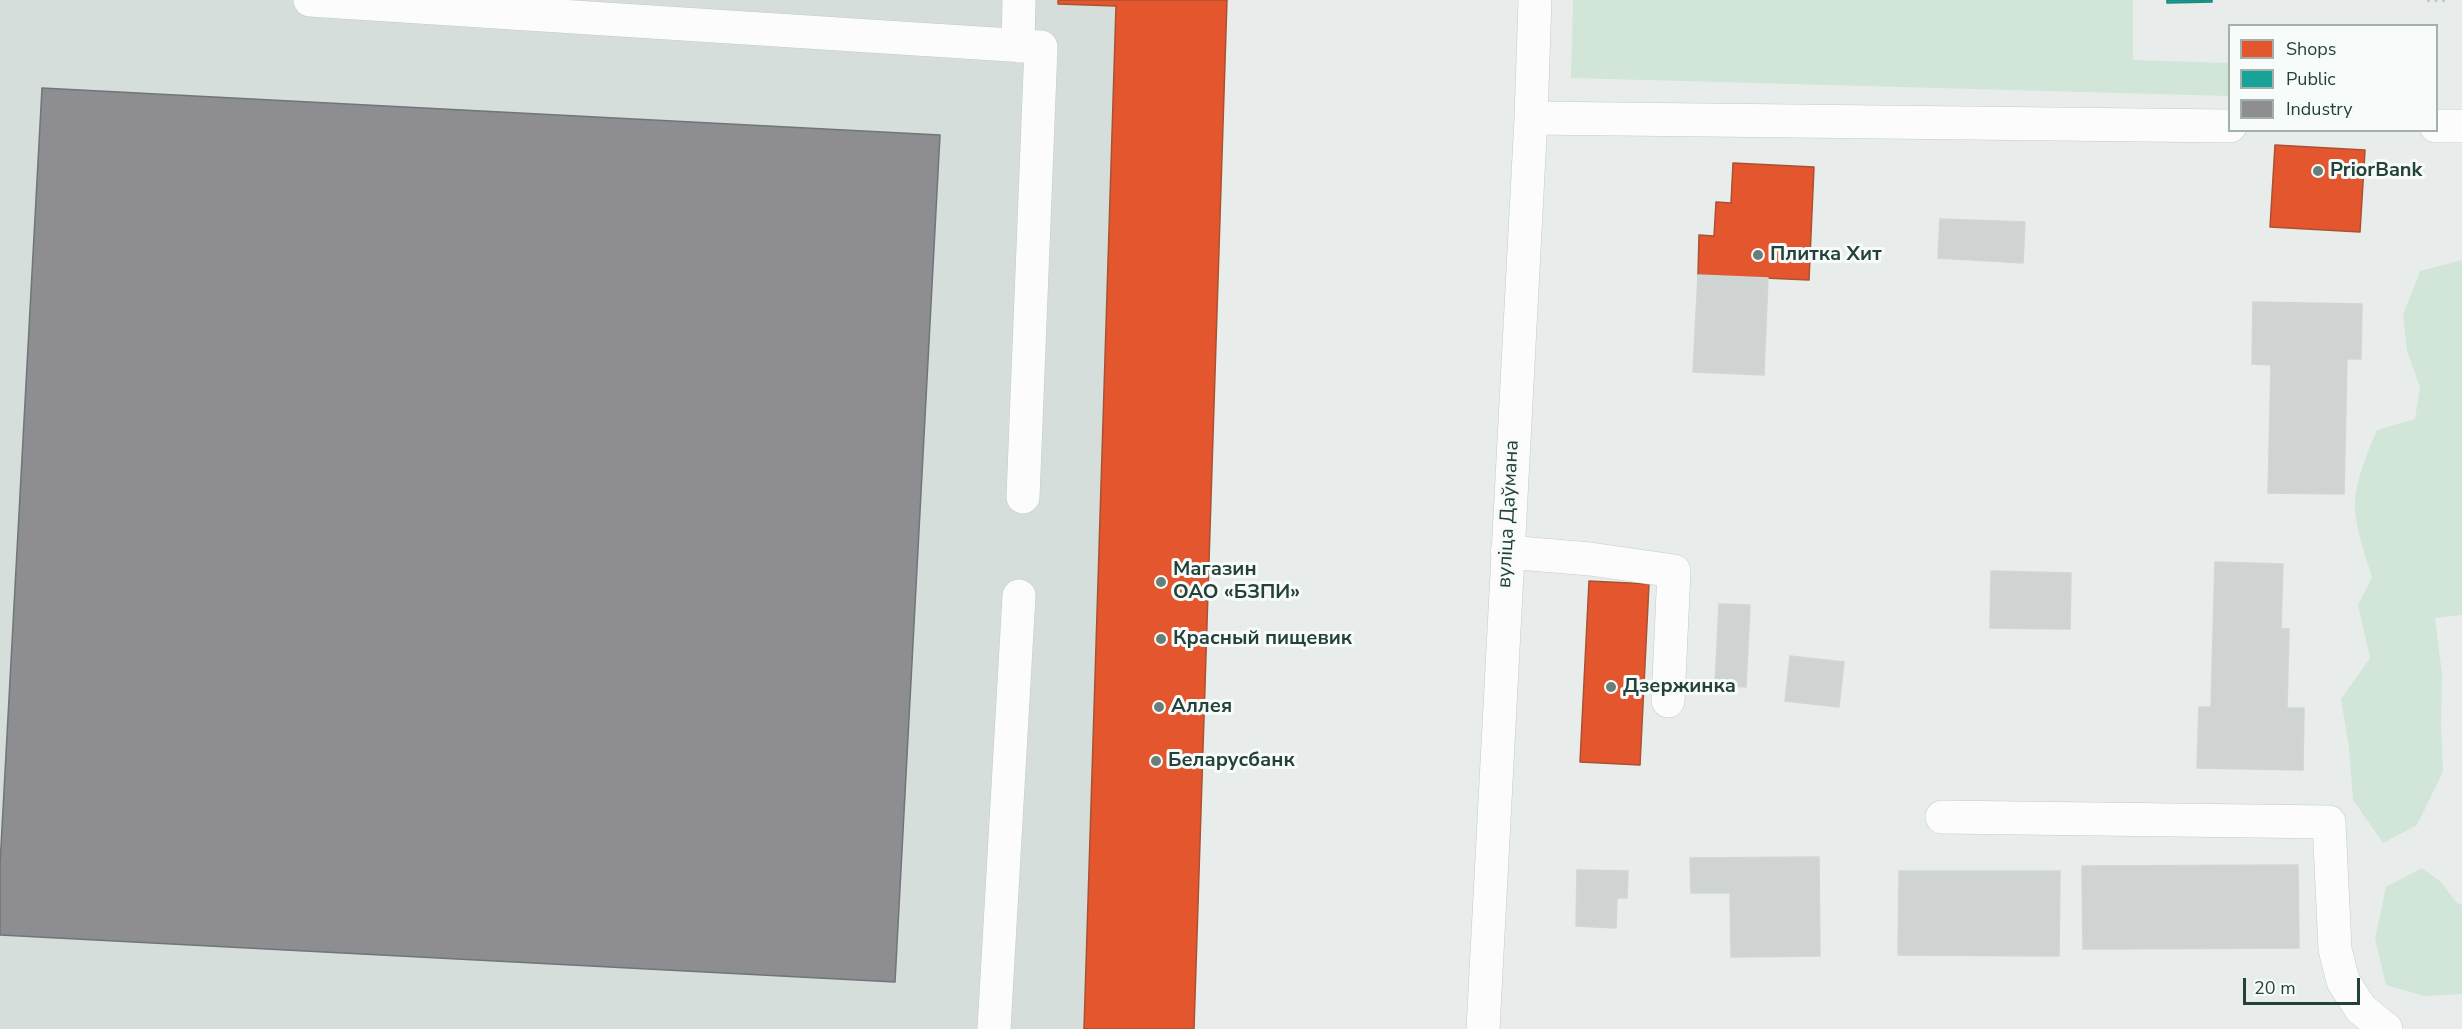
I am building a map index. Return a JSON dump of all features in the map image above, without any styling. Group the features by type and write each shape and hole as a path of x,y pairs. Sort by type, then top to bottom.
{"street":[{"path":"310,0 1041,47 1023,497"},
{"path":"1018,46 1019,0"},
{"name":"вуліца Даўмана","path":"1483,1029 1531,118 1535,0"},
{"path":"1531,118 2228,126"},
{"path":"2438,126 2462,126"},
{"path":"1507,552 1590,559 1674,571 1668,700"},
{"path":"994,1029 1019,596"},
{"path":"1942,817 2329,822 2334,949 2343,981 2361,1009 2386,1029"}],"path":[{"path":"2427,0 2447,0"}],"shaded area":[{"path":"0,0 1227,0 1194,1029 0,1029"}],"green space":[{"path":"1573,0 2133,0 2133,60 2228,63 2228,96 1571,78"},
{"path":"2462,260 2462,615 2435,618 2442,674 2443,772 2417,825 2383,843 2353,800 2349,748 2341,699 2370,658 2358,605 2372,577 2358,527 2355,510 2356,490 2377,430 2415,419 2420,387 2407,351 2403,315 2420,271"},
{"path":"2422,868 2441,882 2457,903 2462,905 2462,994 2424,996 2386,985 2375,939 2386,887"}],"building: Shops":[{"path":"1058,0 1227,0 1194,1029 1084,1029 1116,6 1058,4"},
{"name":"PriorBank","path":"2275,145 2365,150 2360,232 2270,227"},
{"path":"1733,163 1814,167 1809,280 1698,275 1699,235 1714,236 1716,202 1731,203"},
{"path":"1589,581 1649,584 1640,765 1580,762"}],"building: Public":[{"path":"2167,0 2212,0 2212,2 2167,3"}],"building: Industry":[{"path":"42,88 940,135 895,982 0,935 0,865"}],"building: Other":[{"path":"1940,219 2025,222 2023,263 1938,258"},
{"path":"1698,275 1768,278 1764,375 1693,372"},
{"path":"2253,302 2362,304 2361,359 2347,359 2344,494 2268,493 2271,365 2252,364"},
{"path":"2215,562 2283,564 2281,629 2289,629 2287,708 2304,708 2303,770 2197,768 2199,707 2211,707"},
{"path":"1991,571 2071,573 2070,629 1990,628"},
{"path":"1719,604 1750,605 1746,687 1715,685"},
{"path":"1790,656 1844,662 1839,707 1785,701"},
{"path":"1819,857 1820,956 1731,957 1730,893 1691,893 1690,858"},
{"path":"2298,865 2299,948 2083,949 2082,866"},
{"path":"1577,870 1628,871 1627,898 1617,898 1616,928 1576,926"},
{"path":"1899,871 2060,871 2059,956 1898,955"}],"place":[{"name":"PriorBank","path":"2318,171"},
{"name":"Плитка Хит","path":"1758,255"},
{"name":"Магазин ОАО «БЗПИ»","path":"1161,582"},
{"name":"Красный пищевик","path":"1161,639"},
{"name":"Дзержинка","path":"1611,687"},
{"name":"Аллея","path":"1159,707"},
{"name":"Беларусбанк","path":"1156,761"}]}
